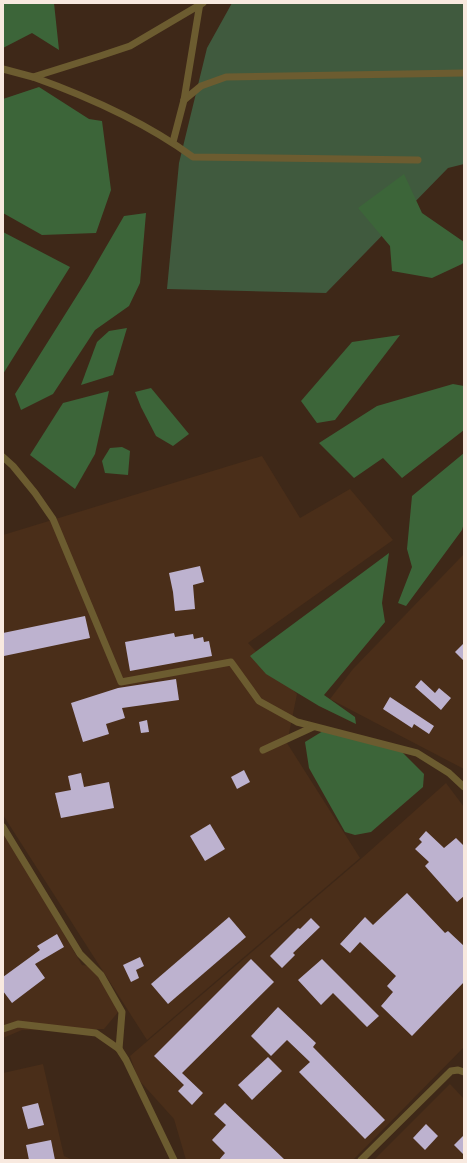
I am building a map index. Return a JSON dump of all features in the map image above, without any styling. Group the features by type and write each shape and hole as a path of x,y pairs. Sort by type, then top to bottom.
{"street":[{"path":"33,77 130,46 201,4"},
{"path":"173,142 184,100 201,4"},
{"path":"3,69 33,77 61,87 122,114 173,142 193,156 418,160"},
{"path":"184,100 201,86 226,77 464,73"},
{"path":"3,457 13,466 31,488 53,519 121,682 231,662 259,701 297,722 417,753 449,773 464,787"},
{"path":"263,750 313,727"},
{"path":"3,827 80,954 101,975 122,1012 119,1049"},
{"path":"3,1029 18,1024 96,1033 119,1049 126,1060 174,1160"},
{"path":"361,1160 450,1071 458,1070 464,1072"}],"shaded area":[{"path":"262,456 300,518 350,489 393,540 248,643 297,694 287,743 360,858 147,1040 3,815 3,535"},
{"path":"464,554 464,769 330,699 353,669"},
{"path":"446,783 464,807 464,1047 353,1160 186,1160 174,1119 138,1079 130,1056 362,858"},
{"path":"3,830 82,965 89,966 101,979 119,1011 104,1029 22,1030 3,1038"},
{"path":"43,1064 64,1156 73,1160 3,1160 3,1073"},
{"path":"450,1084 464,1099 464,1160 374,1160"}],"green space":[{"path":"3,3 54,3 59,50 32,33 3,48"},
{"path":"232,3 464,3 464,164 448,168 326,293 167,289 179,163 207,48"},
{"path":"39,87 89,119 102,121 111,190 96,233 42,235 3,213 3,99"},
{"path":"404,174 422,213 464,242 464,262 432,278 392,271 390,246 358,208"},
{"path":"146,213 140,283 129,306 95,330 53,394 21,410 15,394 88,278 124,216"},
{"path":"3,232 70,267 3,374"},
{"path":"127,328 113,375 81,385 97,342 109,331"},
{"path":"400,335 335,420 317,423 301,401 352,342"},
{"path":"453,384 464,386 464,430 402,478 383,458 354,478 319,443 377,406"},
{"path":"151,388 189,434 173,446 156,436 135,392"},
{"path":"109,391 95,454 75,489 30,455 63,403"},
{"path":"122,447 130,451 128,475 105,473 102,461 110,448"},
{"path":"464,453 464,523 462,530 406,606 398,603 412,567 407,549 412,496"},
{"path":"389,553 382,603 385,622 324,695 355,717 356,724 319,706 266,674 250,656"},
{"path":"323,731 400,750 424,774 423,787 371,832 355,835 345,832 309,768 305,742"}],"building":[{"path":"200,566 204,582 193,585 195,609 175,611 169,573"},
{"path":"85,616 90,638 4,656 3,633"},
{"path":"174,633 175,637 193,634 194,639 203,637 204,642 209,641 212,656 130,671 125,642"},
{"path":"464,643 464,661 455,652"},
{"path":"176,679 179,700 122,708 125,718 106,724 109,734 83,742 71,703 118,688"},
{"path":"421,680 435,693 439,688 451,698 441,710 415,687"},
{"path":"390,697 434,726 429,734 414,724 412,728 383,709"},
{"path":"147,720 149,732 141,733 139,722"},
{"path":"244,770 250,782 237,789 231,777"},
{"path":"81,773 84,787 109,782 114,808 61,818 55,793 71,790 68,776"},
{"path":"210,824 225,849 205,861 190,836"},
{"path":"426,831 444,848 456,838 464,846 464,896 457,902 425,866 429,862 415,849 422,842 419,839"},
{"path":"407,893 445,933 448,931 464,946 464,982 412,1036 381,1006 393,992 387,986 396,976 360,942 350,953 340,944 365,917 373,925"},
{"path":"229,917 246,937 168,1004 151,984"},
{"path":"311,918 320,927 293,953 295,955 282,968 270,956 298,928 300,929"},
{"path":"57,934 64,947 35,964 45,978 12,1003 3,991 3,977 40,950 37,946"},
{"path":"140,957 144,966 136,970 139,978 131,982 123,965"},
{"path":"251,959 274,982 182,1073 203,1093 192,1105 178,1091 184,1085 154,1056"},
{"path":"322,959 379,1016 367,1027 333,993 321,1005 298,980"},
{"path":"278,1007 316,1043 313,1047 385,1120 365,1139 299,1072 310,1062 287,1040 271,1056 251,1036"},
{"path":"268,1057 282,1071 252,1100 238,1085"},
{"path":"38,1103 44,1125 28,1129 22,1107"},
{"path":"225,1103 285,1160 219,1160 225,1153 212,1140 226,1125 214,1114"},
{"path":"426,1124 438,1136 425,1150 413,1138"},
{"path":"464,1135 464,1155 454,1145"},
{"path":"51,1140 55,1160 29,1160 26,1145"}]}
